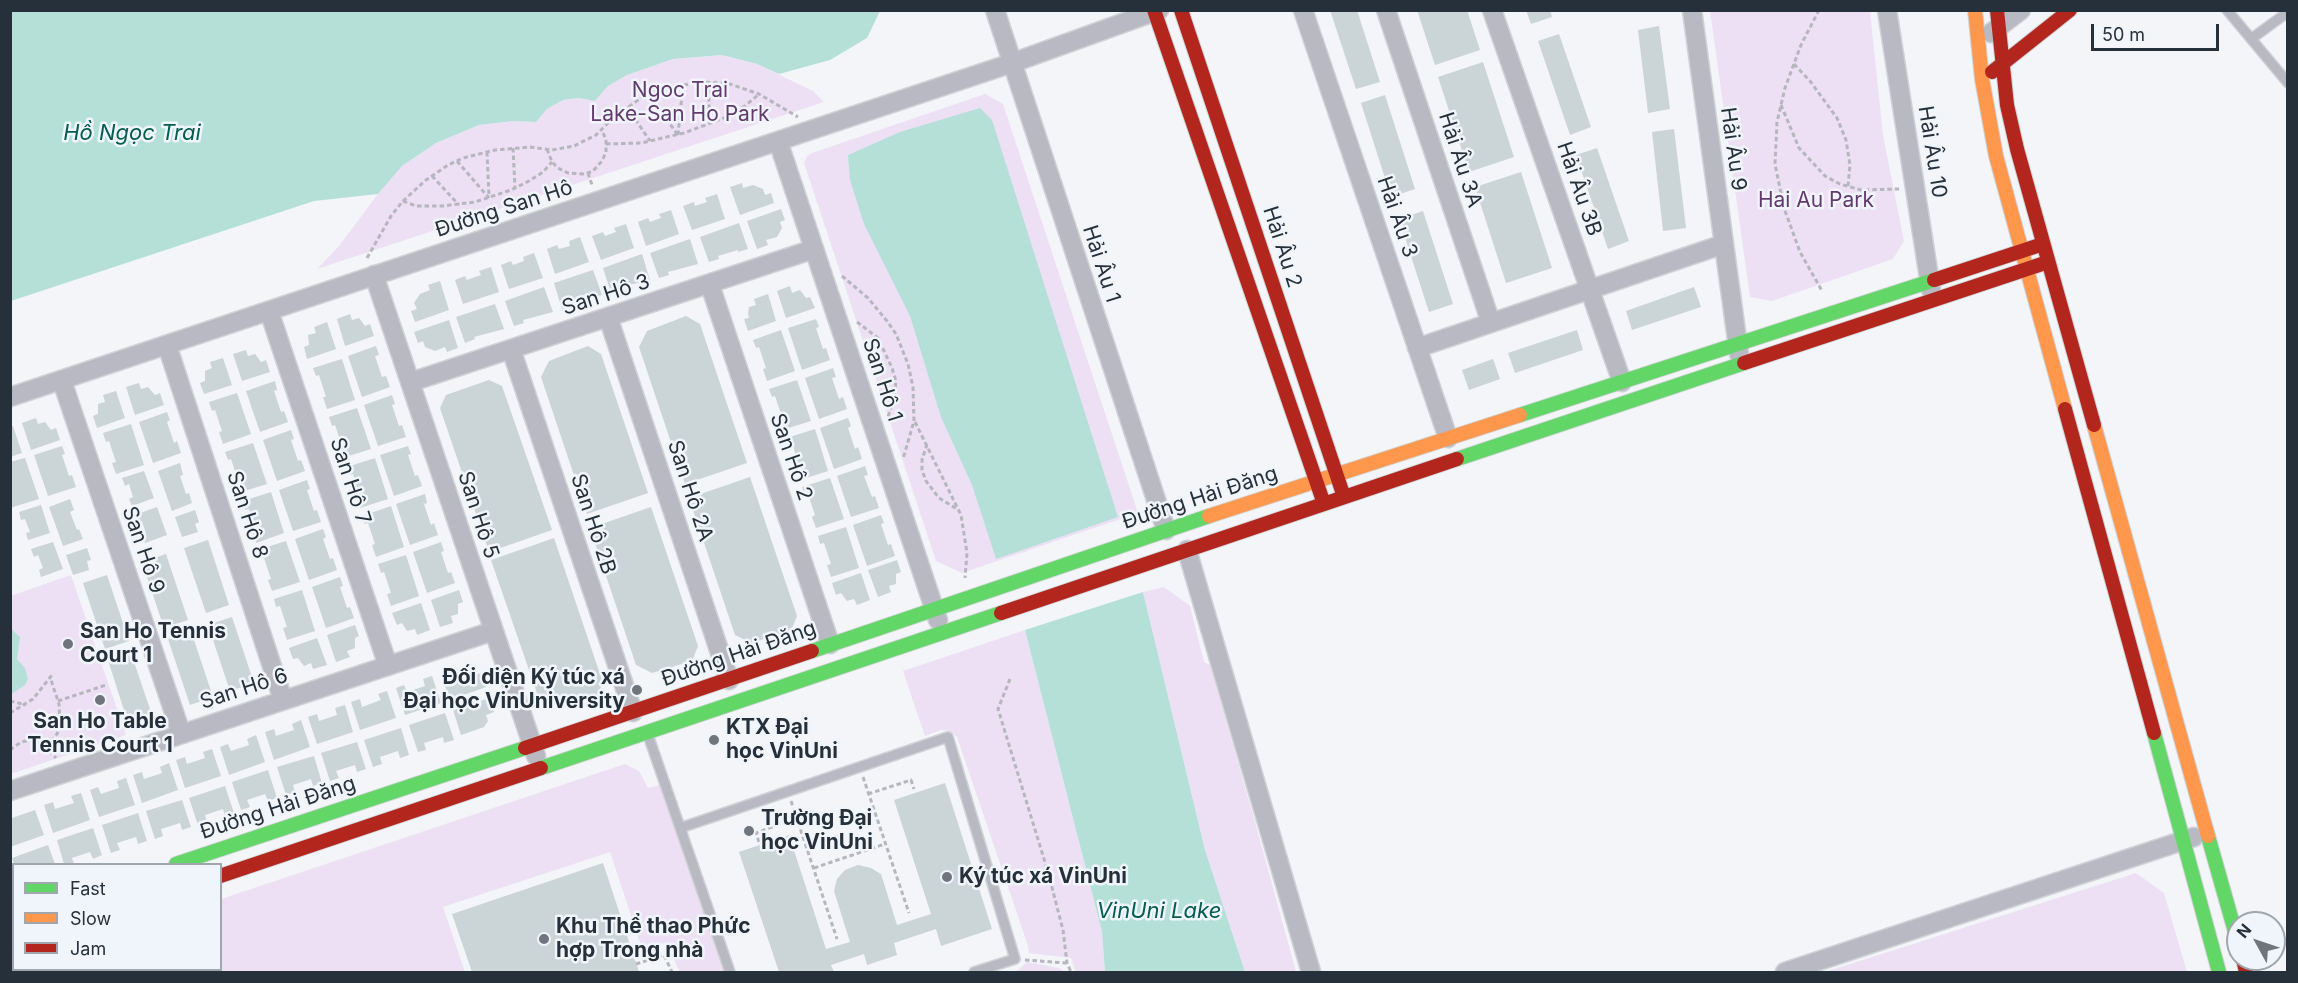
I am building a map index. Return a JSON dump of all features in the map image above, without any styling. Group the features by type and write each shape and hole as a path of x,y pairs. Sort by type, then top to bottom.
{"street":[{"name":"Hải Âu 1","path":"995,10 1166,531"},
{"name":"Hải Âu 2","path":"1181,10 1344,497"},
{"name":"Hải Âu 3","path":"1303,10 1448,438"},
{"name":"Hải Âu 3A","path":"1386,10 1491,323"},
{"name":"Hải Âu 3B","path":"1492,10 1623,382"},
{"name":"Hải Âu 9","path":"1692,10 1741,365"},
{"name":"Hải Âu 10","path":"1887,10 1933,301"},
{"path":"1975,10 1977,45 1996,156 2219,972"},
{"path":"1977,45 1998,19 2020,10"},
{"path":"1982,79 2070,10"},
{"name":"Đường San Hô","path":"10,397 269,311 371,267 778,141 1012,63 1156,11"},
{"path":"1156,11 1325,504"},
{"path":"1998,19 2007,105 2043,244 2229,911"},
{"name":"San Hô 1","path":"778,141 942,633"},
{"path":"1417,348 1724,244"},
{"name":"Đường Hải Đăng","path":"179,863 533,746 1166,531 2043,244"},
{"name":"San Hô 3","path":"411,382 814,249"},
{"path":"222,875 2048,262"},
{"name":"San Hô 5","path":"371,267 540,769"},
{"name":"San Hô 2","path":"710,285 830,644"},
{"name":"San Hô 7","path":"269,311 388,666"},
{"name":"San Hô 2A","path":"608,317 729,680"},
{"name":"San Hô 8","path":"167,345 283,700"},
{"name":"San Hô 2B","path":"511,349 633,712"},
{"name":"San Hô 9","path":"62,381 181,734"},
{"path":"1187,550 1311,972"},
{"name":"San Hô 6","path":"10,791 493,631"},
{"path":"1785,972 2207,832"}],"lane":[{"path":"2227,10 2288,83"},
{"path":"2251,39 2288,12"},
{"path":"647,733 730,972"},
{"path":"680,828 948,737 1015,959 974,972"}],"path":[{"path":"1819,10 1794,64 1781,105 1777,122 1775,164 1784,208 1800,252 1822,291"},
{"path":"1794,64 1810,81 1837,118 1846,140 1850,165 1848,186"},
{"path":"708,82 710,124"},
{"path":"371,267 382,230 403,201 432,176 457,161 513,147 562,149 574,146 585,142 627,107 649,94 683,85 708,82 727,83 759,94 799,117"},
{"path":"678,135 683,85"},
{"path":"649,94 678,135"},
{"path":"606,144 650,141 678,135 710,124 745,106 759,94"},
{"path":"1781,105 1793,138 1806,158 1826,176 1861,190 1900,189"},
{"path":"627,107 650,141"},
{"path":"547,149 552,162 568,172 577,175 588,172 597,168 602,161 606,144 602,129"},
{"path":"513,147 515,188"},
{"path":"487,152 489,198"},
{"path":"457,161 489,198"},
{"path":"403,201 416,206 459,205 489,198 515,188 543,172 552,162"},
{"path":"588,172 592,184"},
{"path":"432,176 459,205"},
{"path":"840,274 878,309 896,334 908,364 913,387 914,421 900,466"},
{"path":"850,317 878,338 892,368 896,381 894,397 891,411 885,422"},
{"path":"914,421 959,510 967,553 964,582"},
{"path":"927,444 922,459 922,470 926,481 939,498 959,510"},
{"path":"10,713 26,705 51,676 58,701 60,725 57,734 46,747"},
{"path":"1010,679 998,709 1048,872 1063,930 1067,963 1071,972"},
{"path":"58,701 106,685"},
{"path":"10,701 26,705"},
{"path":"10,750 21,742 31,740 46,747 58,762"},
{"path":"859,767 909,913"},
{"path":"868,794 911,780 915,789"},
{"path":"788,791 837,939"},
{"path":"759,842 756,832 797,818"},
{"path":"814,868 885,844"},
{"path":"636,964 664,955 672,972"},
{"path":"1015,959 1067,963"}],"green space":[{"name":"Hai Au Park","path":"1710,11 1870,11 1883,135 1904,241 1893,259 1772,301 1750,297"},
{"name":"Ngoc Trai Lake-San Ho Park","path":"722,55 757,64 813,91 824,102 317,269 339,246 402,166 436,143 479,125 513,121 536,122 547,109 563,100 579,98 595,101 608,86 627,75 673,59"},
{"path":"985,94 1003,104 1138,513 962,573 936,561 804,163 807,156 812,153"},
{"path":"71,575 126,735 11,774 10,596"},
{"path":"1164,587 1190,606 1204,662 1210,665 1296,972 1245,972 1205,850 1143,592"},
{"path":"1025,630 1102,932 1105,972 1076,972 1071,958 1029,953 957,737 950,731 941,730 925,736 903,671"},
{"path":"625,764 639,771 648,788 663,784 725,972 680,972 665,943 642,949 610,852 443,907 465,972 41,972 222,971 222,899"},
{"path":"2136,873 2164,893 2187,972 1825,972"},
{"path":"1027,962 1059,968 1064,972 1016,972"}],"water":[{"name":"Hồ Ngọc Trai","path":"10,11 880,11 867,38 830,60 779,74 757,64 722,55 673,59 627,75 608,86 595,101 579,98 563,100 547,109 536,122 513,121 479,125 436,143 402,166 378,194 314,201 11,301"},
{"path":"980,108 992,120 1118,517 996,559 972,485 941,417 910,316 864,224 850,180 848,155 900,132"},
{"name":"VinUni Lake","path":"1143,592 1205,850 1245,972 1105,972 1102,932 1025,630"},
{"path":"10,628 20,637 17,659 25,668 28,679 25,685 13,693 10,693"}],"building":[{"path":"1330,10 1357,10 1380,82 1356,89"},
{"path":"1417,10 1467,10 1480,50 1435,65"},
{"path":"1526,10 1550,10 1552,17 1531,24"},
{"path":"1659,26 1670,109 1648,113 1638,30"},
{"path":"1559,34 1591,127 1570,135 1538,41"},
{"path":"1483,62 1514,157 1469,172 1438,77"},
{"path":"1385,95 1415,189 1391,197 1361,103"},
{"path":"1674,129 1686,228 1663,231 1652,132"},
{"path":"1597,148 1629,241 1608,249 1576,155"},
{"path":"1521,172 1552,268 1506,283 1475,187"},
{"path":"742,183 743,188 753,185 763,189 765,195 771,193 774,203 740,215 730,187"},
{"path":"717,194 725,219 692,230 683,206 694,202 695,206 707,202 705,198"},
{"path":"781,209 785,220 780,222 782,228 777,237 766,240 768,245 757,249 747,221"},
{"path":"671,210 679,234 646,246 638,222 648,218 650,222 661,218 659,214"},
{"path":"1423,211 1453,304 1429,312 1399,219"},
{"path":"739,223 748,249 718,256 719,259 709,262 700,237"},
{"path":"626,224 634,248 601,260 592,236 603,232 605,236 616,232 614,228"},
{"path":"580,237 589,262 555,274 547,249 557,245 559,249 570,246 569,241"},
{"path":"690,239 698,264 668,272 669,275 659,278 650,253"},
{"path":"534,253 543,278 509,289 501,265 511,261 513,265 524,261 523,257"},
{"path":"642,254 650,280 621,287 621,290 611,293 603,268"},
{"path":"491,267 499,292 463,304 455,280 465,276 467,280 481,275 479,271"},
{"path":"593,270 602,295 572,303 573,305 562,309 554,283"},
{"path":"440,281 449,310 415,322 411,311 417,309 414,303 420,294 430,290 428,285"},
{"path":"790,286 792,293 800,290 806,298 810,297 815,308 786,318 777,291"},
{"path":"544,287 553,312 523,320 524,323 514,326 505,301"},
{"path":"1694,287 1701,307 1632,330 1626,311"},
{"path":"768,294 776,321 748,331 744,319 749,318 749,307 756,305 754,299"},
{"path":"495,304 504,329 474,337 475,339 465,343 456,317"},
{"path":"350,314 352,320 359,318 365,326 370,324 374,336 345,346 337,319"},
{"path":"686,316 700,324 747,463 685,484 639,347 647,331"},
{"path":"816,319 819,327 816,328 823,349 826,348 830,360 802,370 788,328"},
{"path":"449,320 458,348 447,352 445,347 435,351 425,347 423,341 418,343 414,332"},
{"path":"327,322 336,349 307,359 304,347 309,345 308,335 316,333 314,327"},
{"path":"781,330 795,371 767,381 763,369 766,368 759,347 756,348 753,340"},
{"path":"1577,330 1583,350 1515,373 1508,353"},
{"path":"376,346 379,355 375,356 382,377 386,376 390,387 362,397 348,356"},
{"path":"588,346 601,354 648,493 587,514 541,377 549,361"},
{"path":"246,350 248,356 255,354 261,362 266,360 270,372 242,381 233,354"},
{"path":"223,358 232,385 204,394 200,383 205,381 205,371 212,368 210,362"},
{"path":"342,359 355,400 327,409 319,375 316,376 313,368"},
{"path":"1493,359 1500,379 1469,390 1462,370"},
{"path":"833,368 836,377 832,378 839,399 843,397 847,409 819,419 805,378"},
{"path":"489,380 502,386 552,530 489,552 440,408 446,395"},
{"path":"797,380 811,421 782,430 779,418 782,417 775,396 772,397 769,389"},
{"path":"275,381 277,390 274,391 281,412 284,411 288,422 260,432 246,391"},
{"path":"139,383 141,389 148,387 155,395 160,393 164,405 135,415 126,387"},
{"path":"116,391 125,418 97,428 93,416 98,414 98,404 105,402 103,395"},
{"path":"237,393 251,434 223,444 219,432 222,431 215,410 212,411 209,402"},
{"path":"392,395 395,404 392,405 399,426 402,425 406,437 378,446 364,405"},
{"path":"357,408 371,449 342,458 339,447 342,446 335,425 332,426 329,417"},
{"path":"167,412 170,420 167,422 174,443 177,441 181,453 153,463 139,422"},
{"path":"36,418 38,424 45,422 51,430 56,428 60,440 31,450 22,423"},
{"path":"848,418 851,426 848,428 855,449 858,447 862,459 834,469 820,428"},
{"path":"131,424 144,465 116,474 112,463 116,462 109,441 106,442 103,433"},
{"path":"13,426 22,453 10,457 10,427"},
{"path":"815,429 828,471 800,480 793,446 789,447 787,438"},
{"path":"291,430 294,439 291,440 298,461 301,460 305,471 277,481 263,440"},
{"path":"253,443 267,484 238,493 235,481 238,480 231,459 228,460 225,452"},
{"path":"62,446 65,454 62,455 69,476 72,475 76,487 48,496 34,455"},
{"path":"408,446 411,454 408,455 415,476 418,475 422,486 394,496 380,455"},
{"path":"25,458 39,499 10,508 10,462"},
{"path":"375,458 388,499 360,508 353,474 349,475 347,467"},
{"path":"180,463 183,475 180,476 186,494 189,493 192,503 172,511 158,471"},
{"path":"865,466 868,475 864,476 879,508 851,517 837,476"},
{"path":"144,471 154,498 132,506 129,499 133,497 129,484 125,486 122,478"},
{"path":"750,477 797,616 791,631 751,643 735,635 689,498"},
{"path":"830,478 844,519 816,528 812,517 815,515 808,494 805,496 802,487"},
{"path":"307,480 310,489 307,490 314,511 317,510 321,522 293,531 279,490"},
{"path":"271,492 284,533 256,543 249,509 245,510 243,501"},
{"path":"425,494 427,503 424,504 431,525 434,523 438,535 410,545 396,504"},
{"path":"70,499 74,510 70,512 83,539 63,546 49,507"},
{"path":"41,505 50,533 28,540 26,533 30,532 25,519 21,520 19,512"},
{"path":"391,506 404,547 376,557 372,545 375,544 368,523 365,524 362,516"},
{"path":"157,507 167,535 145,543 142,536 146,534 142,521 138,523 135,515"},
{"path":"651,507 698,646 692,661 652,673 636,665 590,528"},
{"path":"195,510 199,522 195,524 198,532 182,537 175,517"},
{"path":"881,515 884,523 881,524 888,545 891,544 895,556 867,566 853,525"},
{"path":"846,527 859,568 831,577 827,565 831,564 824,543 820,544 818,536"},
{"path":"323,529 326,537 323,539 330,559 333,558 337,570 309,580 295,539"},
{"path":"554,538 603,683 597,695 560,708 538,696 491,560"},
{"path":"208,540 229,605 206,613 184,548"},
{"path":"286,541 300,582 272,591 268,580 271,579 264,558 261,559 258,550"},
{"path":"53,542 63,569 41,577 39,570 43,568 38,555 34,557 31,549"},
{"path":"441,542 444,551 441,552 448,573 451,572 455,583 427,593 413,552"},
{"path":"87,548 91,560 87,561 89,570 73,575 66,555"},
{"path":"166,554 188,620 164,628 142,562"},
{"path":"406,555 419,596 391,606 387,594 391,593 384,572 381,573 378,564"},
{"path":"897,560 901,572 896,574 896,584 889,586 891,592 878,597 868,570"},
{"path":"861,573 870,600 857,605 854,599 847,601 841,593 836,595 832,583"},
{"path":"107,575 129,641 105,649 83,583"},
{"path":"340,577 343,586 340,587 347,608 350,607 354,618 326,628 312,587"},
{"path":"302,590 315,631 287,640 283,628 287,627 280,606 276,607 274,599"},
{"path":"459,590 463,602 458,604 458,614 451,616 453,623 440,627 431,600"},
{"path":"421,603 430,630 417,635 415,629 407,631 402,623 397,625 392,613"},
{"path":"232,617 254,683 230,691 208,625"},
{"path":"355,625 359,636 355,638 355,648 347,651 350,657 336,662 327,635"},
{"path":"191,631 213,697 190,705 168,639"},
{"path":"317,638 327,665 313,669 311,663 304,666 298,658 293,659 289,648"},
{"path":"131,653 153,718 129,726 108,660"},
{"path":"464,667 471,670 473,676 481,673 486,687 450,700 441,675"},
{"path":"432,676 441,703 405,715 396,688 404,685 407,692 425,686 423,679"},
{"path":"387,691 396,718 360,730 351,702 360,699 362,707 381,700 378,694"},
{"path":"489,698 494,712 486,715 488,721 484,727 461,735 453,710"},
{"path":"345,705 353,732 317,744 308,717 317,714 319,721 337,715 335,708"},
{"path":"445,713 454,740 444,743 443,737 424,743 426,750 418,752 409,725"},
{"path":"301,720 310,747 274,760 265,732 274,729 276,736 294,730 292,724"},
{"path":"401,728 409,755 400,758 398,751 380,757 382,764 373,767 364,740"},
{"path":"256,735 265,762 229,775 220,747 228,744 231,751 249,745 247,739"},
{"path":"357,742 366,769 357,772 355,765 336,771 339,778 330,781 321,753"},
{"path":"212,749 221,776 185,788 176,760 185,757 187,764 205,758 203,752"},
{"path":"314,756 322,783 313,786 311,779 293,785 295,792 286,795 277,767"},
{"path":"169,763 178,790 142,803 133,775 142,772 144,779 162,773 160,767"},
{"path":"268,770 277,798 268,801 265,794 247,800 250,807 241,810 232,782"},
{"path":"126,778 135,805 99,817 90,790 98,787 101,794 119,788 117,781"},
{"name":"Ký túc xá VinUni","path":"945,783 992,929 941,946 936,929 894,943 897,955 867,965 864,954 831,965 834,972 779,972 739,852 789,835 826,949 850,942 834,891 837,879 845,870 858,865 871,868 881,874 897,925 931,914 894,800"},
{"path":"225,786 234,813 225,816 223,809 205,815 207,822 198,825 189,798"},
{"path":"81,793 90,820 53,833 44,805 53,802 55,809 74,803 71,796"},
{"path":"182,800 191,827 182,830 180,823 161,829 163,836 155,839 146,811"},
{"path":"35,810 44,835 10,847 12,818"},
{"path":"138,813 147,841 138,844 136,837 117,843 120,850 111,853 102,825"},
{"path":"93,828 102,855 93,859 90,852 72,858 74,863 64,863 57,840"},
{"path":"48,845 55,863 14,863 12,858"},
{"name":"Khu Thể thao Phức hợp Trong nhà","path":"603,863 639,972 472,972 452,914"}],"traffic: fast":[{"path":"1520,415 1934,280"},
{"path":"1457,459 1744,363"},
{"path":"812,651 1209,516"},
{"path":"541,768 1001,613"},
{"path":"2154,733 2219,972"},
{"path":"179,863 525,748"},
{"path":"2208,836 2229,911"}],"traffic: slow":[{"path":"1975,10 1982,79 1996,156 2065,409"},
{"path":"1209,516 1520,415"},
{"path":"2094,425 2208,836"}],"traffic: jam":[{"path":"1154,10 1322,498"},
{"path":"1181,10 1342,491"},
{"path":"1997,10 2007,105 2017,149 2094,425"},
{"path":"1992,72 2070,10"},
{"path":"1934,280 2043,244"},
{"path":"1744,363 2048,262"},
{"path":"2065,409 2154,733"},
{"path":"1001,613 1457,459"},
{"path":"525,748 812,651"},
{"path":"222,875 541,768"}],"place":[{"name":"San Ho Tennis Court 1","path":"68,644"},
{"name":"Đối diện Ký túc xá Đại học VinUniversity","path":"637,690"},
{"name":"San Ho Table Tennis Court 1","path":"100,700"},
{"name":"KTX Đại học VinUni","path":"714,740"},
{"name":"Trường Đại học VinUni","path":"749,831"},
{"name":"Ký túc xá VinUni","path":"947,877"},
{"name":"Khu Thể thao Phức hợp Trong nhà","path":"544,939"}]}
